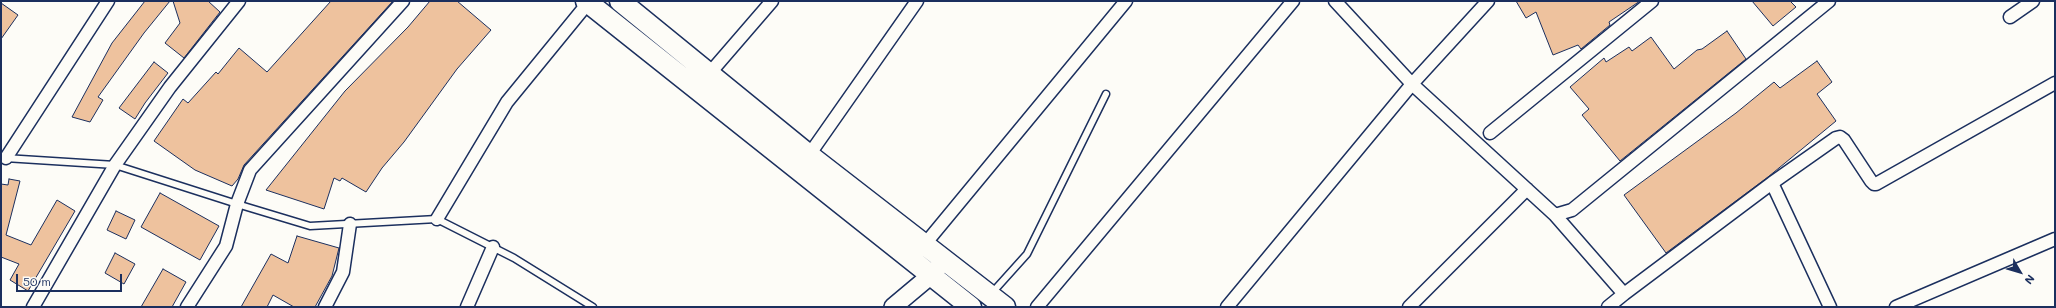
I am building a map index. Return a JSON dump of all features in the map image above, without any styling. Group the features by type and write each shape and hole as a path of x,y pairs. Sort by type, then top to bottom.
{"main road":[{"path":"620,1 709,74 725,99 930,276 971,307"},
{"path":"587,2 725,99 809,155 997,301"},
{"path":"893,307 930,276 945,260"}],"street":[{"path":"4,159 108,1"},
{"path":"33,307 68,243 115,165 170,87 239,1"},
{"path":"187,307 226,246 237,204 250,170 403,1"},
{"path":"709,74 772,1"},
{"path":"809,155 917,1"},
{"path":"924,244 1126,1"},
{"path":"1037,307 1294,1"},
{"path":"1335,1 1412,84 1555,215 1624,294"},
{"path":"1228,307 1412,84 1488,1"},
{"path":"1490,133 1652,1"},
{"path":"1555,215 1572,210 1829,1"},
{"path":"2010,17 2033,1"},
{"path":"437,219 507,102 587,2"},
{"path":"1608,307 1772,183 1836,138 1840,137 1871,181 1876,184 2055,83"},
{"path":"1772,183 1830,307"},
{"path":"1409,307 1527,189"},
{"path":"325,307 342,272 350,224"},
{"path":"1896,307 2055,239"},
{"path":"467,307 493,247"}],"lane":[{"path":"997,301 1027,254 1106,94"},
{"path":"4,159 115,165 310,226 437,219 514,258 593,307"}],"building":[{"path":"145,1 170,1 144,33 98,97 103,100 90,122 72,117 112,43"},
{"path":"173,1 208,1 220,12 184,58 165,43 180,23"},
{"path":"331,1 393,1 244,165 238,179 232,186 195,170 154,141 183,99 188,103 216,72 218,74 239,48 267,72"},
{"path":"430,1 457,1 491,30 457,69 404,142 382,168 366,192 342,178 340,181 334,178 324,209 266,190 345,91 408,27"},
{"path":"1516,1 1640,1 1609,22 1610,25 1581,49 1578,45 1553,55 1536,12 1526,18"},
{"path":"1752,1 1790,1 1796,7 1773,26"},
{"path":"1,3 18,15 1,39"},
{"path":"1727,31 1746,59 1620,161 1582,115 1589,109 1570,87 1604,58 1606,62 1629,47 1632,51 1651,37 1674,69 1697,50 1702,49"},
{"path":"1817,61 1832,82 1817,94 1836,121 1768,177 1666,253 1624,195 1736,113 1774,82 1780,88"},
{"path":"154,62 168,73 145,103 135,119 119,108"},
{"path":"9,179 20,181 6,235 31,245 57,200 75,211 28,291 10,280 19,264 1,257 1,184 8,185"},
{"path":"160,193 219,226 200,260 141,227"},
{"path":"116,211 135,220 126,239 107,230"},
{"path":"297,236 339,248 332,276 315,307 294,307 273,295 267,307 241,307 271,254 288,263"},
{"path":"115,253 135,264 124,284 105,273"},
{"path":"163,269 186,282 172,307 141,307"}]}
